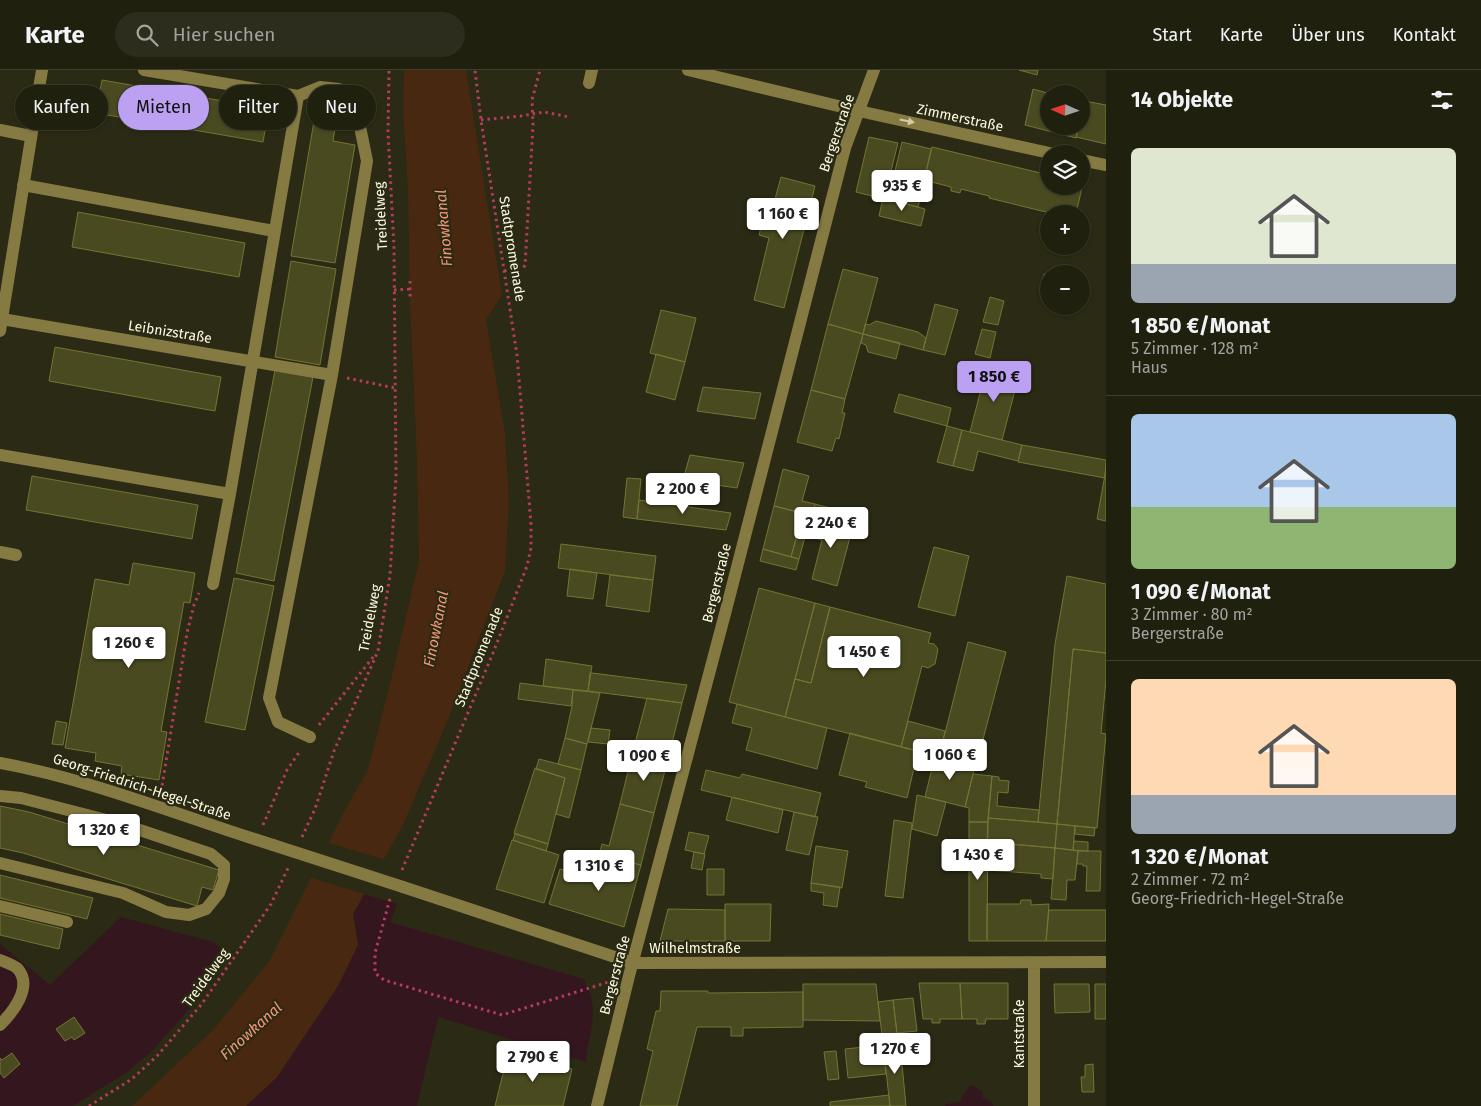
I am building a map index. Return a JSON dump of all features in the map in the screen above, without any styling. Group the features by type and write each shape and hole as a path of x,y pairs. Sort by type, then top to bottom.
{"street":[{"name":"Leibnizstraße","path":"42,70 23,185 4,279 1,325 252,360 332,375"},
{"path":"144,70 298,96 320,87 339,88 357,112 367,161 332,375 269,698 278,722 310,736"},
{"path":"589,83 592,70"},
{"name":"Zimmerstraße","path":"688,70 859,111 1040,151"},
{"name":"Bergerstraße","path":"598,1106 629,976 845,148 874,70"},
{"path":"207,586 230,494 298,96"},
{"path":"0,130 31,136"},
{"path":"1090,162 1106,165"},
{"path":"23,185 274,231"},
{"path":"0,455 230,494"},
{"path":"0,552 16,555"},
{"name":"Georg-Friedrich-Hegel-Straße","path":"0,763 35,769 159,807 273,845"},
{"path":"0,796 22,798 122,824 211,854 224,865 224,879 219,894 206,909 189,915 166,912 123,893 0,864"},
{"name":"Wilhelmstraße","path":"273,845 398,889 633,963 1106,962"},
{"path":"0,906 67,922"},
{"path":"0,960 17,968 24,980 22,994 0,1025"},
{"name":"Kantstraße","path":"1034,963 1034,1106"}],"path":[{"name":"Treidelweg","path":"299,843 315,809 334,751 378,652 390,575 396,477 394,290 388,132 389,70"},
{"name":"Stadtpromenade","path":"401,873 493,653 527,566 531,548 517,355 481,120 476,70"},
{"path":"504,271 525,266 533,125 532,100 540,70"},
{"path":"481,120 544,112 569,117"},
{"path":"410,281 410,299"},
{"path":"394,290 410,289"},
{"path":"332,375 395,388"},
{"path":"159,807 186,633 194,606 207,586"},
{"name":"Treidelweg","path":"90,1106 132,1079 157,1056 201,1005 271,904 291,861"},
{"path":"398,889 387,908 375,953 375,973 384,980 502,1015 629,976"}],"shaded area":[{"path":"364,894 397,904 390,922 584,979 593,1005 586,1062 438,1017 417,1106 246,1106 277,1077 358,945 353,914"},
{"path":"121,917 213,942 230,955 196,1002 151,1052 126,1073 73,1106 0,1106 0,944 50,985"},
{"path":"971,1085 982,1091 983,1098 993,1103 993,1106 945,1106 946,1104 960,1102"}],"water":[{"name":"Finowkanal","path":"404,70 466,70 502,295 486,320 505,434 509,502 505,571 447,722 403,825 353,914 358,945 338,986 277,1077 246,1106 132,1106 214,1029 270,960 344,812 368,769 419,561 408,192 403,108"}],"pier":[{"path":"326,842 386,860 367,895 309,877"}],"building":[{"path":"1019,70 1038,70 1037,75"},
{"path":"102,80 131,85 118,85 118,117 108,115 108,85 101,85"},
{"path":"1033,89 1040,91 1040,129 1025,125"},
{"path":"209,99 219,100 219,130 265,130 263,142 194,130 209,130"},
{"path":"1090,102 1106,105 1106,144 1076,137 1077,135 1090,135"},
{"path":"313,130 335,130 333,141 355,145 335,263 291,256"},
{"path":"1064,135 1077,135 1076,138"},
{"path":"869,137 898,143 884,199 856,192"},
{"path":"902,142 931,149 923,187 893,179"},
{"path":"932,147 1040,173 1040,195 1080,195 1078,205 1040,205 1040,211 961,189 960,193 951,191 951,187 924,180"},
{"path":"781,177 815,186 784,308 754,300 769,238 759,235 763,219 769,221"},
{"path":"898,181 923,187 918,207 889,200 891,194 895,195"},
{"path":"883,198 925,209 921,226 879,216"},
{"path":"78,212 245,243 239,277 72,247"},
{"path":"291,261 336,269 320,365 275,357"},
{"path":"843,269 878,278 863,334 828,324"},
{"path":"990,297 1004,301 998,325 983,322"},
{"path":"935,304 958,310 945,355 923,350"},
{"path":"661,310 696,318 685,362 650,353"},
{"path":"876,321 918,332 926,338 923,350 863,334 865,324 869,325"},
{"path":"828,324 863,334 845,399 811,390"},
{"path":"982,329 996,332 990,358 975,354"},
{"path":"863,334 900,343 896,359 868,352 866,345 861,343"},
{"path":"55,347 221,377 215,411 49,381"},
{"path":"656,354 685,362 675,400 646,392"},
{"path":"987,366 1019,375 1002,440 970,432"},
{"path":"275,370 313,377 274,581 236,573"},
{"path":"703,387 761,393 755,419 697,411"},
{"path":"811,390 845,399 842,413 845,413 839,439 836,438 832,451 797,442"},
{"path":"899,394 951,408 947,426 894,412"},
{"path":"947,426 962,430 953,466 937,462"},
{"path":"962,430 1022,445 1018,461 978,451 973,471 953,466"},
{"path":"1022,445 1106,460 1105,478 1018,462"},
{"path":"690,455 744,463 737,488 683,480"},
{"path":"783,469 809,476 802,501 815,504 812,516 774,506"},
{"path":"1106,469 1106,521 1097,519"},
{"path":"32,476 198,505 192,539 26,510"},
{"path":"627,478 641,479 637,519 623,517"},
{"path":"639,500 731,513 726,530 637,519"},
{"path":"815,504 856,515 853,526 812,516"},
{"path":"774,506 803,513 791,557 763,549"},
{"path":"816,517 853,526 837,586 812,579 822,540 811,537"},
{"path":"797,535 805,537 799,559 791,557"},
{"path":"561,544 656,556 653,580 558,568"},
{"path":"934,547 969,556 955,616 918,607"},
{"path":"763,549 799,559 796,570 760,561"},
{"path":"133,563 195,573 190,603 184,602 161,731 167,732 159,780 121,774 122,766 95,761 96,753 65,748 95,579 129,585"},
{"path":"570,569 597,573 593,599 567,596"},
{"path":"610,575 653,580 649,612 606,606"},
{"path":"1067,576 1106,584 1106,653 1073,649 1057,824 1038,822 1055,644"},
{"path":"234,578 274,586 245,730 205,722"},
{"path":"759,588 815,603 785,717 729,702"},
{"path":"815,603 830,607 811,683 795,679"},
{"path":"830,607 931,633 928,643 934,644 938,649 935,664 928,668 922,666 901,747 785,717 795,679 811,683"},
{"path":"968,642 1006,652 976,766 939,757"},
{"path":"1073,649 1106,653 1106,680 1101,733 1106,734 1097,828 1057,824"},
{"path":"546,659 592,666 588,691 543,686"},
{"path":"590,673 687,685 682,703 588,691"},
{"path":"520,683 573,690 571,706 518,699"},
{"path":"573,690 600,693 587,744 565,738 572,706"},
{"path":"647,698 682,703 668,759 633,751"},
{"path":"737,704 827,728 817,769 746,750 752,728 732,723"},
{"path":"56,721 67,723 63,745 52,744"},
{"path":"908,721 945,731 939,757 901,747"},
{"path":"591,728 610,730 608,744 588,742"},
{"path":"850,733 918,751 907,798 865,787 867,782 839,775"},
{"path":"565,738 587,744 581,770 558,764"},
{"path":"633,751 668,759 654,813 620,804"},
{"path":"935,756 975,766 965,807 925,797"},
{"path":"539,759 581,770 569,818 556,814 565,778 536,769"},
{"path":"535,768 565,778 548,844 514,833"},
{"path":"706,770 740,778 742,774 821,793 815,817 701,790"},
{"path":"973,774 992,776 988,822 969,822 969,808 965,807"},
{"path":"992,776 999,777 999,780 1009,781 1008,793 998,792 997,806 1039,810 1038,822 988,818"},
{"path":"917,795 946,802 937,836 912,829"},
{"path":"732,797 783,810 778,833 726,820"},
{"path":"620,804 654,813 641,865 599,855 602,844 609,846"},
{"path":"0,806 29,812 219,870 213,890 202,887 197,906 23,853 0,848"},
{"path":"794,812 818,817 809,855 786,850"},
{"path":"988,818 1057,824 1055,848 987,842"},
{"path":"894,820 912,823 903,898 885,896"},
{"path":"969,822 988,822 987,941 969,941"},
{"path":"1057,824 1075,826 1073,850 1055,848"},
{"path":"1075,826 1095,828 1094,836 1075,834"},
{"path":"689,832 709,836 704,854 685,850"},
{"path":"515,834 548,844 546,851 513,840"},
{"path":"512,840 559,855 544,903 496,889"},
{"path":"1074,841 1088,842 1088,851 1073,850"},
{"path":"987,842 1055,848 1053,879 1041,878 1041,874 987,870"},
{"path":"816,846 848,851 842,888 811,883"},
{"path":"1055,848 1078,851 1075,880 1067,880 1066,900 1051,899"},
{"path":"1078,851 1101,851 1100,891 1086,891 1087,866 1077,864"},
{"path":"694,852 705,854 702,870 691,868"},
{"path":"605,856 641,865 624,927 549,904 560,869 591,878 590,881 598,883"},
{"path":"707,869 724,869 724,895 707,895"},
{"path":"0,875 93,898 87,919 0,898"},
{"path":"811,883 840,887 837,907 823,905 824,893 811,891"},
{"path":"1021,900 1031,900 1031,905 1049,904 1046,941 987,941 987,904 1020,904"},
{"path":"725,904 771,904 770,941 725,941"},
{"path":"668,909 725,910 725,941 660,941"},
{"path":"1049,910 1106,910 1106,941 1046,941"},
{"path":"0,914 63,929 59,949 0,935"},
{"path":"919,983 960,983 962,1019 940,1019 940,1023 932,1023 932,1019 923,1019"},
{"path":"960,983 1008,983 1008,1019 986,1019 985,1024 977,1024 977,1019 962,1019"},
{"path":"803,984 876,984 880,1021 803,1020"},
{"path":"1054,984 1089,984 1090,1012 1055,1013"},
{"path":"1095,984 1106,984 1106,1019 1095,1019"},
{"path":"661,991 708,991 708,993 803,992 803,1027 743,1028 743,1036 731,1036 731,1027 697,1027 677,1106 640,1106 653,1051 647,1049 656,1011 660,1011"},
{"path":"913,998 917,1031 897,1033 893,1000"},
{"path":"893,1000 897,1033 882,1035 878,1002"},
{"path":"74,1017 85,1033 74,1040 72,1037 65,1041 56,1029"},
{"path":"900,1043 906,1106 890,1106 883,1045"},
{"path":"883,1045 886,1074 848,1078 845,1049"},
{"path":"836,1051 839,1079 828,1080 824,1052"},
{"path":"12,1053 20,1064 4,1078 0,1073 0,1058 2,1060"},
{"path":"508,1053 572,1069 563,1106 495,1106"},
{"path":"1093,1064 1094,1092 1082,1092 1081,1077 1085,1077 1085,1065"},
{"path":"889,1095 890,1106 830,1106 830,1102"}]}
